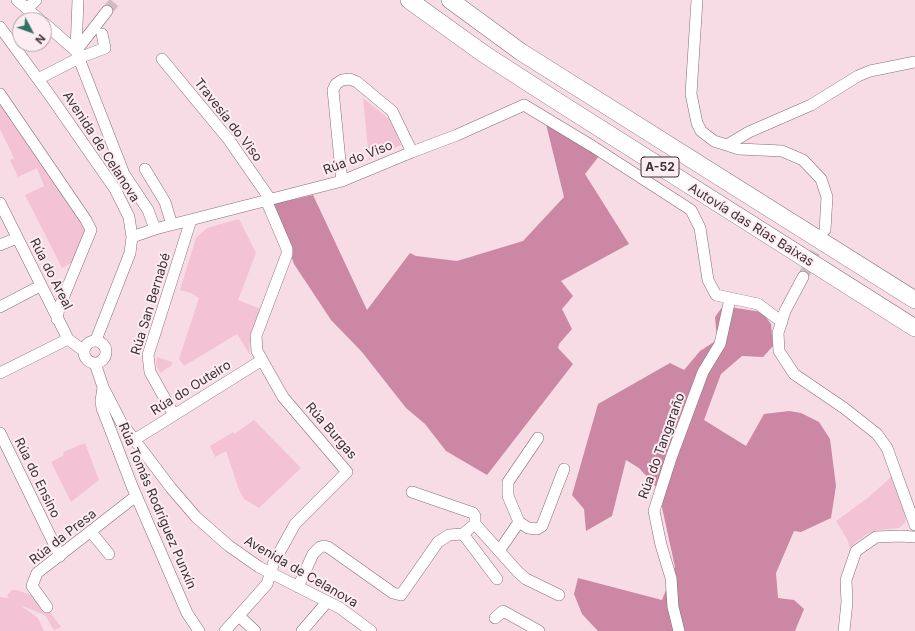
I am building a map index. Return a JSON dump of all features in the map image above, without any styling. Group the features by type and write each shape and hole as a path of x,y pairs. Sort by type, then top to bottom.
{"highway":[{"name":"Autovía das Rías Baixas","path":"409,0 484,54 915,328"},
{"name":"Autovía das Rías Baixas","path":"450,0 521,52 915,300"}],"street":[{"path":"16,0 31,12"},
{"path":"27,9 36,0"},
{"path":"78,0 78,55 124,174 148,210 155,229"},
{"path":"697,0 692,76 694,112 701,131 714,141 739,149 782,151 803,160 821,179 827,197 825,230"},
{"path":"78,55 107,11"},
{"name":"Avenida de Celanova","path":"0,27 115,189 129,217 132,237 130,253 96,340"},
{"path":"52,31 78,55"},
{"path":"38,79 78,55 105,48 102,34"},
{"name":"Travesía do Viso","path":"162,59 229,140 268,200 287,249 287,254 256,336 257,351 262,360"},
{"path":"727,145 749,132 811,105 858,76 870,71 915,62"},
{"path":"342,181 333,90 336,84 342,80 350,79 357,82 392,111 412,152"},
{"path":"0,94 86,220 90,230 74,275 59,308 58,319"},
{"name":"Rúa do Viso","path":"132,237 155,229 342,181 457,135 524,105 592,146 691,210 700,228 708,280 716,295 730,299"},
{"path":"145,169 165,202 172,225"},
{"name":"Rúa do Areal","path":"0,203 68,340"},
{"name":"Rúa San Bernabé","path":"174,415 150,372 148,355 191,220"},
{"path":"0,245 17,238"},
{"path":"803,277 785,311 778,333 779,351 794,374 844,408 877,434 887,448 915,526"},
{"path":"0,307 40,286"},
{"path":"730,299 758,304 782,322"},
{"name":"Rúa do Tangaraño","path":"679,631 673,607 671,578 661,545 654,511 671,458 703,372 720,344 730,299"},
{"path":"0,373 68,340 84,351"},
{"path":"96,340 103,343 106,350 102,360 95,363 86,359 84,351 86,344 96,340"},
{"name":"Rúa do Outeiro","path":"134,440 262,360"},
{"name":"Rúa Burgas","path":"262,360 283,397 347,472 295,524 274,562 271,573"},
{"name":"Avenida de Celanova","path":"95,363 103,387 112,406 134,440 196,517 229,546 271,573 340,608 371,631"},
{"name":"Rúa Tomás Rodríguez Punxín","path":"103,387 101,401 102,408 136,496 187,613 197,630"},
{"name":"Rúa do Ensino","path":"0,433 60,556"},
{"path":"538,438 508,482 508,496 519,522 528,528 537,529 542,526 564,468"},
{"path":"412,492 473,513 475,516 475,524 526,580 559,595"},
{"name":"Rúa da Presa","path":"47,608 32,586 38,572 136,496"},
{"path":"499,551 519,522"},
{"path":"298,587 313,554 320,547 324,546 328,547 393,593 401,595 438,542 449,535 463,534 475,524"},
{"path":"91,532 109,554"},
{"path":"463,534 497,579"},
{"path":"844,631 847,602 846,580 856,551 876,537 915,537"},
{"path":"225,631 267,584 271,573"},
{"path":"302,631 327,602"},
{"path":"495,618 503,611 539,631"},
{"path":"239,616 256,631"}],"shaded area":[{"path":"0,94 91,230 80,258 62,268 25,195 44,186 37,168 18,177 10,160 14,158 0,129"},
{"path":"363,98 390,120 401,145 369,160"},
{"path":"545,120 599,156 585,174 629,244 561,281 573,296 562,309 572,329 559,344 558,348 573,364 487,475 446,451 425,424 406,408 362,352 331,320 294,264 273,204 313,195 367,310 410,253 416,256 457,261 523,241 564,197"},
{"path":"239,219 256,253 238,300 261,309 252,330 249,345 250,355 237,334 184,366 179,359 199,298 191,293 180,290 196,238 207,228"},
{"path":"723,306 762,312 771,324 773,346 763,357 742,356 721,374 704,420 746,446 764,414 789,411 801,413 819,422 830,439 836,486 831,518 801,532 794,531 776,573 778,598 794,600 804,609 795,631 598,631 582,614 574,594 578,578 662,600 675,567 658,489 639,468 626,460 612,516 586,531 584,509 572,495 598,404 670,363 684,370 700,351 717,340 715,317"},
{"path":"157,357 172,362 172,365 160,373 156,364"},
{"path":"254,420 301,468 259,508 244,499 239,490 226,451 215,457 210,446 233,432 234,434"},
{"path":"85,443 99,480 71,502 51,462 64,455 63,452"},
{"path":"892,476 906,517 905,523 899,528 879,530 867,534 850,549 847,539 836,521 869,497"},
{"path":"12,590 17,590 39,598 61,627 54,630 45,615 20,605 38,618 44,631 0,631 0,597 9,598 7,595"}],"tunnel":[{"path":"107,11 116,0"},
{"path":"803,277 823,234"}]}
